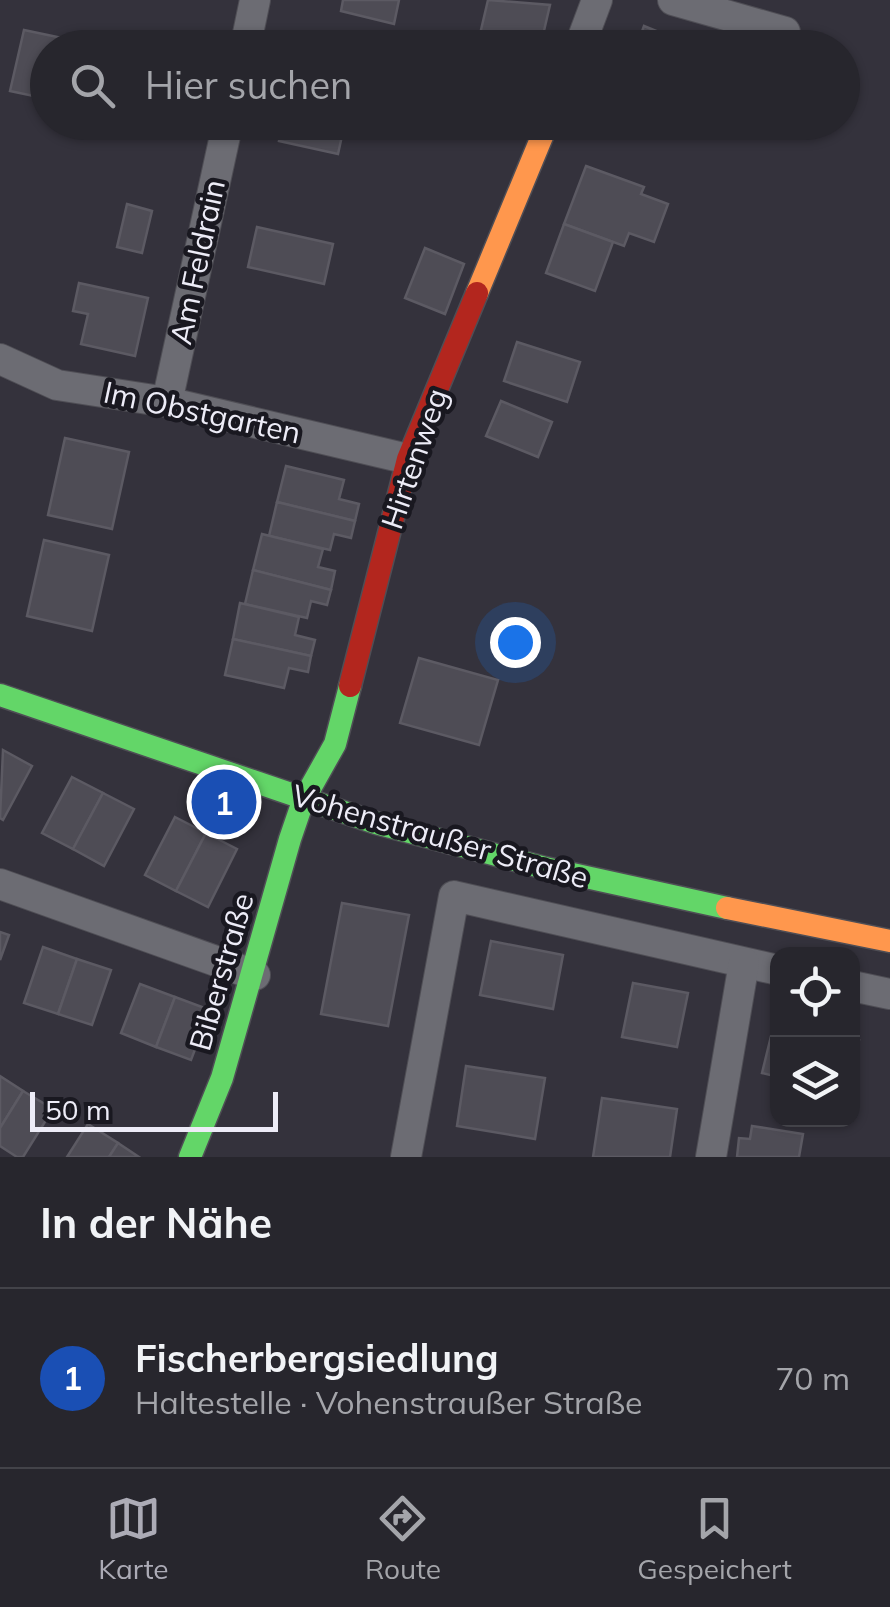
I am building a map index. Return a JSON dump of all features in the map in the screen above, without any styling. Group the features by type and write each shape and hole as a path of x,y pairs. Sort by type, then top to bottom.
{"street":[{"path":"249,30 255,0"},
{"path":"586,30 597,0"},
{"path":"673,0 778,30"},
{"name":"Am Feldrain","path":"167,402 224,140"},
{"name":"Hirtenweg","path":"303,801 335,744 408,459 541,140"},
{"name":"Im Obstgarten","path":"0,359 57,385 167,402 408,459"},
{"name":"Vohenstraußer Straße","path":"0,695 303,801 627,888 890,941"},
{"name":"Biberstraße","path":"190,1157 222,1078 303,801"},
{"path":"0,884 255,974"},
{"name":"Vohenstraußer Straße","path":"406,1157 454,896 770,969"},
{"path":"710,1157 744,964"},
{"path":"860,988 890,994"}],"building":[{"path":"343,0 399,0 394,24 341,11"},
{"path":"488,0 550,5 544,30 481,30"},
{"path":"24,30 30,31 30,95 10,91"},
{"path":"279,140 341,140 338,154"},
{"path":"586,166 644,187 641,194 668,204 654,242 629,233 624,246 564,224"},
{"path":"127,204 152,211 142,253 117,247"},
{"path":"564,224 613,242 595,291 546,273"},
{"path":"257,227 333,244 324,284 248,267"},
{"path":"425,248 464,264 445,314 405,298"},
{"path":"79,283 148,298 135,356 81,344 88,314 73,311"},
{"path":"517,342 580,362 567,402 504,381"},
{"path":"501,401 552,422 538,457 486,436"},
{"path":"65,438 129,452 112,529 48,515"},
{"path":"286,466 344,480 339,499 359,504 355,521 277,502"},
{"path":"277,502 355,521 351,538 334,534 330,550 269,536"},
{"path":"262,534 323,549 318,567 335,571 331,590 253,570"},
{"path":"44,540 109,555 92,631 27,616"},
{"path":"253,570 331,590 327,605 311,601 307,618 245,604"},
{"path":"240,603 299,617 295,635 315,640 311,656 233,639"},
{"path":"233,639 311,656 308,672 289,668 284,688 225,675"},
{"path":"419,658 498,680 479,745 400,723"},
{"path":"3,750 32,766 3,820 0,818"},
{"path":"72,777 103,793 73,849 42,833"},
{"path":"103,793 134,809 104,866 73,849"},
{"path":"175,817 206,833 176,891 145,875"},
{"path":"206,833 237,849 208,907 176,891"},
{"path":"342,903 409,915 388,1026 321,1014"},
{"path":"0,932 9,935 0,960"},
{"path":"491,941 563,955 553,1009 480,995"},
{"path":"43,947 77,959 58,1014 24,1003"},
{"path":"77,959 111,970 92,1025 58,1014"},
{"path":"633,983 688,993 677,1047 622,1037"},
{"path":"140,984 175,997 156,1047 121,1033"},
{"path":"175,997 210,1010 191,1060 156,1047"},
{"path":"770,1040 770,1075 762,1073"},
{"path":"466,1066 545,1078 535,1139 457,1126"},
{"path":"0,1076 23,1091 0,1128"},
{"path":"23,1091 53,1109 23,1157 17,1157 0,1146 0,1128"},
{"path":"602,1098 677,1109 670,1157 593,1157"},
{"path":"88,1124 118,1143 109,1157 67,1157"},
{"path":"752,1126 803,1134 799,1157 737,1157 739,1138 750,1139"},
{"path":"118,1143 139,1157 109,1157"}],"traffic: fast":[{"path":"190,1157 222,1078 290,839 303,801 335,744 350,686"},
{"path":"0,695 376,823 545,868 727,908"}],"traffic: slow":[{"path":"477,293 541,140"},
{"path":"727,908 890,941"}],"traffic: jam":[{"path":"350,686 408,459 477,293"}],"place":[{"name":"Fischerbergsiedlung","path":"224,802"}]}
